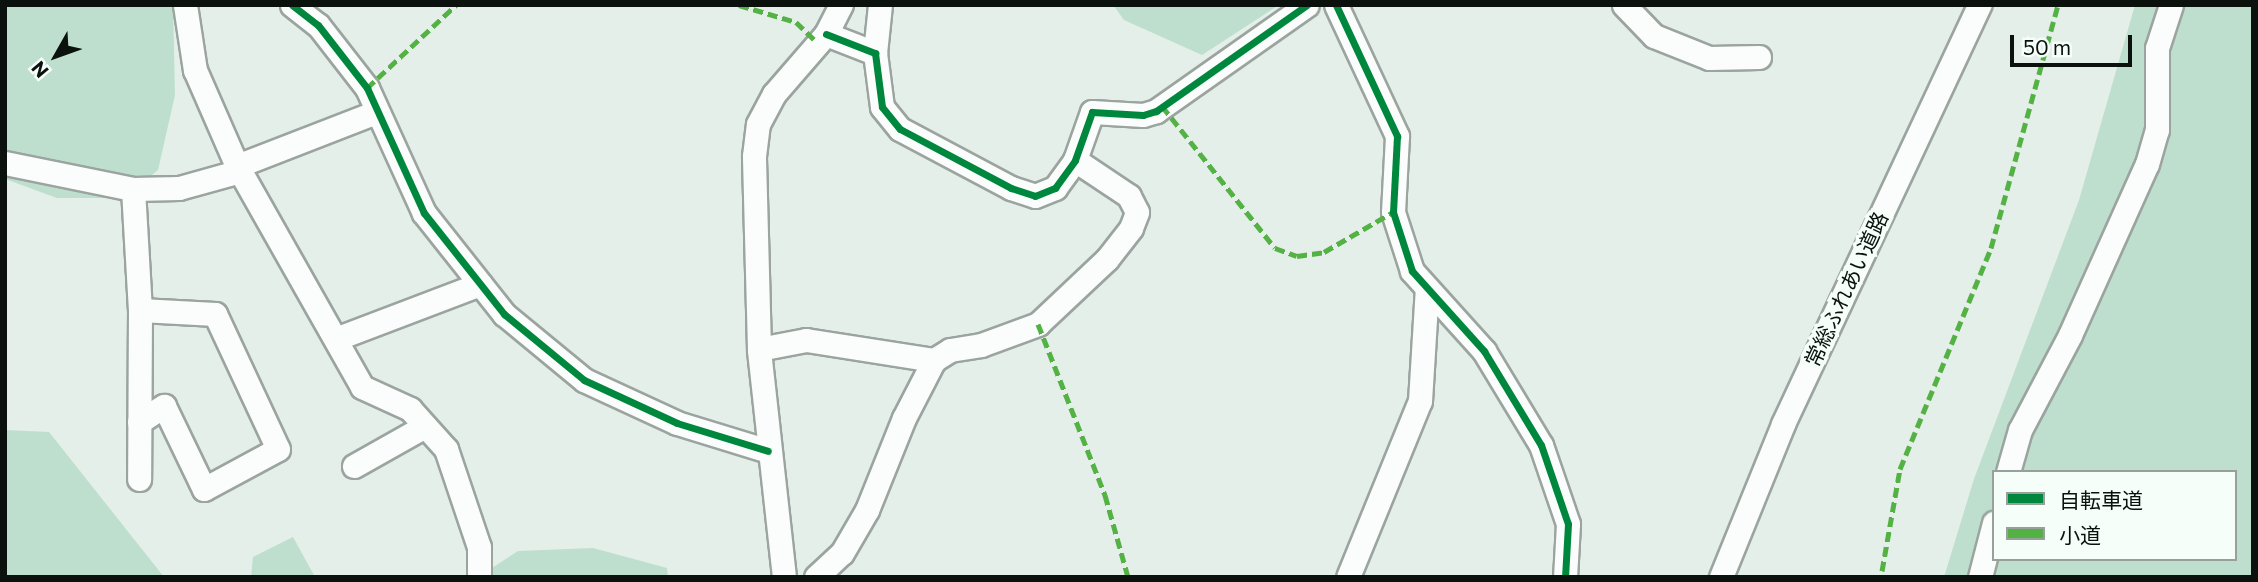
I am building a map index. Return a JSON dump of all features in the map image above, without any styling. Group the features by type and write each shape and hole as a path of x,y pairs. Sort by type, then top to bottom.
{"street":[{"path":"185,5 195,70 239,168 338,338 362,387 410,409 446,449 479,547 479,577"},
{"path":"292,5 318,25 367,88 424,213 504,314 584,380 677,422 768,451"},
{"path":"784,577 768,451 759,349 754,156 758,124 774,94 826,34 841,5"},
{"path":"880,5 875,53 882,107 900,129 1035,196 1055,188 1075,160 1091,112 1143,115 1156,111 1307,5"},
{"path":"1336,5 1397,136 1394,212 1412,271 1484,351 1541,445 1568,524 1565,577"},
{"path":"1624,5 1654,36 1709,58 1759,57"},
{"name":"常総ふれあい道路","path":"1721,577 1778,436 1979,5"},
{"path":"2009,470 2020,430 2070,335 2147,164 2157,130 2157,48 2171,5"},
{"path":"826,34 875,53"},
{"path":"5,163 133,189 179,188 239,168 376,111"},
{"path":"816,577 842,553 867,510 934,360 950,350 981,345 1038,324 1107,259 1131,228 1137,212 1129,196 1075,160"},
{"path":"133,189 140,310 139,478"},
{"path":"338,338 480,284"},
{"path":"1348,577 1420,401 1427,288"},
{"path":"139,422 164,406 204,489 278,449 215,314 140,310"},
{"path":"759,349 806,340 934,360"},
{"path":"354,466 425,426"},
{"path":"1980,577 1992,531"}],"green space":[{"path":"5,5 173,5 175,95 158,170 124,198 57,198 5,179"},
{"path":"1113,5 1279,5 1202,55 1124,20"},
{"path":"2135,5 2253,5 2253,577 1944,577 1974,479 2079,200"},
{"path":"5,430 49,432 164,577 5,577"},
{"path":"293,537 315,577 251,577 253,557"},
{"path":"593,548 667,568 668,577 478,577 518,551"}],"marked path":[{"path":"367,88 456,5"},
{"path":"739,5 796,22 817,42"},
{"path":"1882,571 1900,469 1991,248 2058,5"},
{"path":"1162,106 1275,248 1297,256 1324,252 1393,212"},
{"path":"1038,324 1105,495 1128,577"}],"cycle path":[{"path":"292,5 318,25 367,88 424,213 504,314 584,380 677,423 768,451"},
{"path":"826,34 875,53 882,107 900,129 1011,188 1035,196 1055,188 1075,160 1092,112 1143,115 1156,111 1307,5"},
{"path":"1336,5 1397,136 1393,212 1412,271 1484,351 1541,445 1568,524 1565,577"}]}
